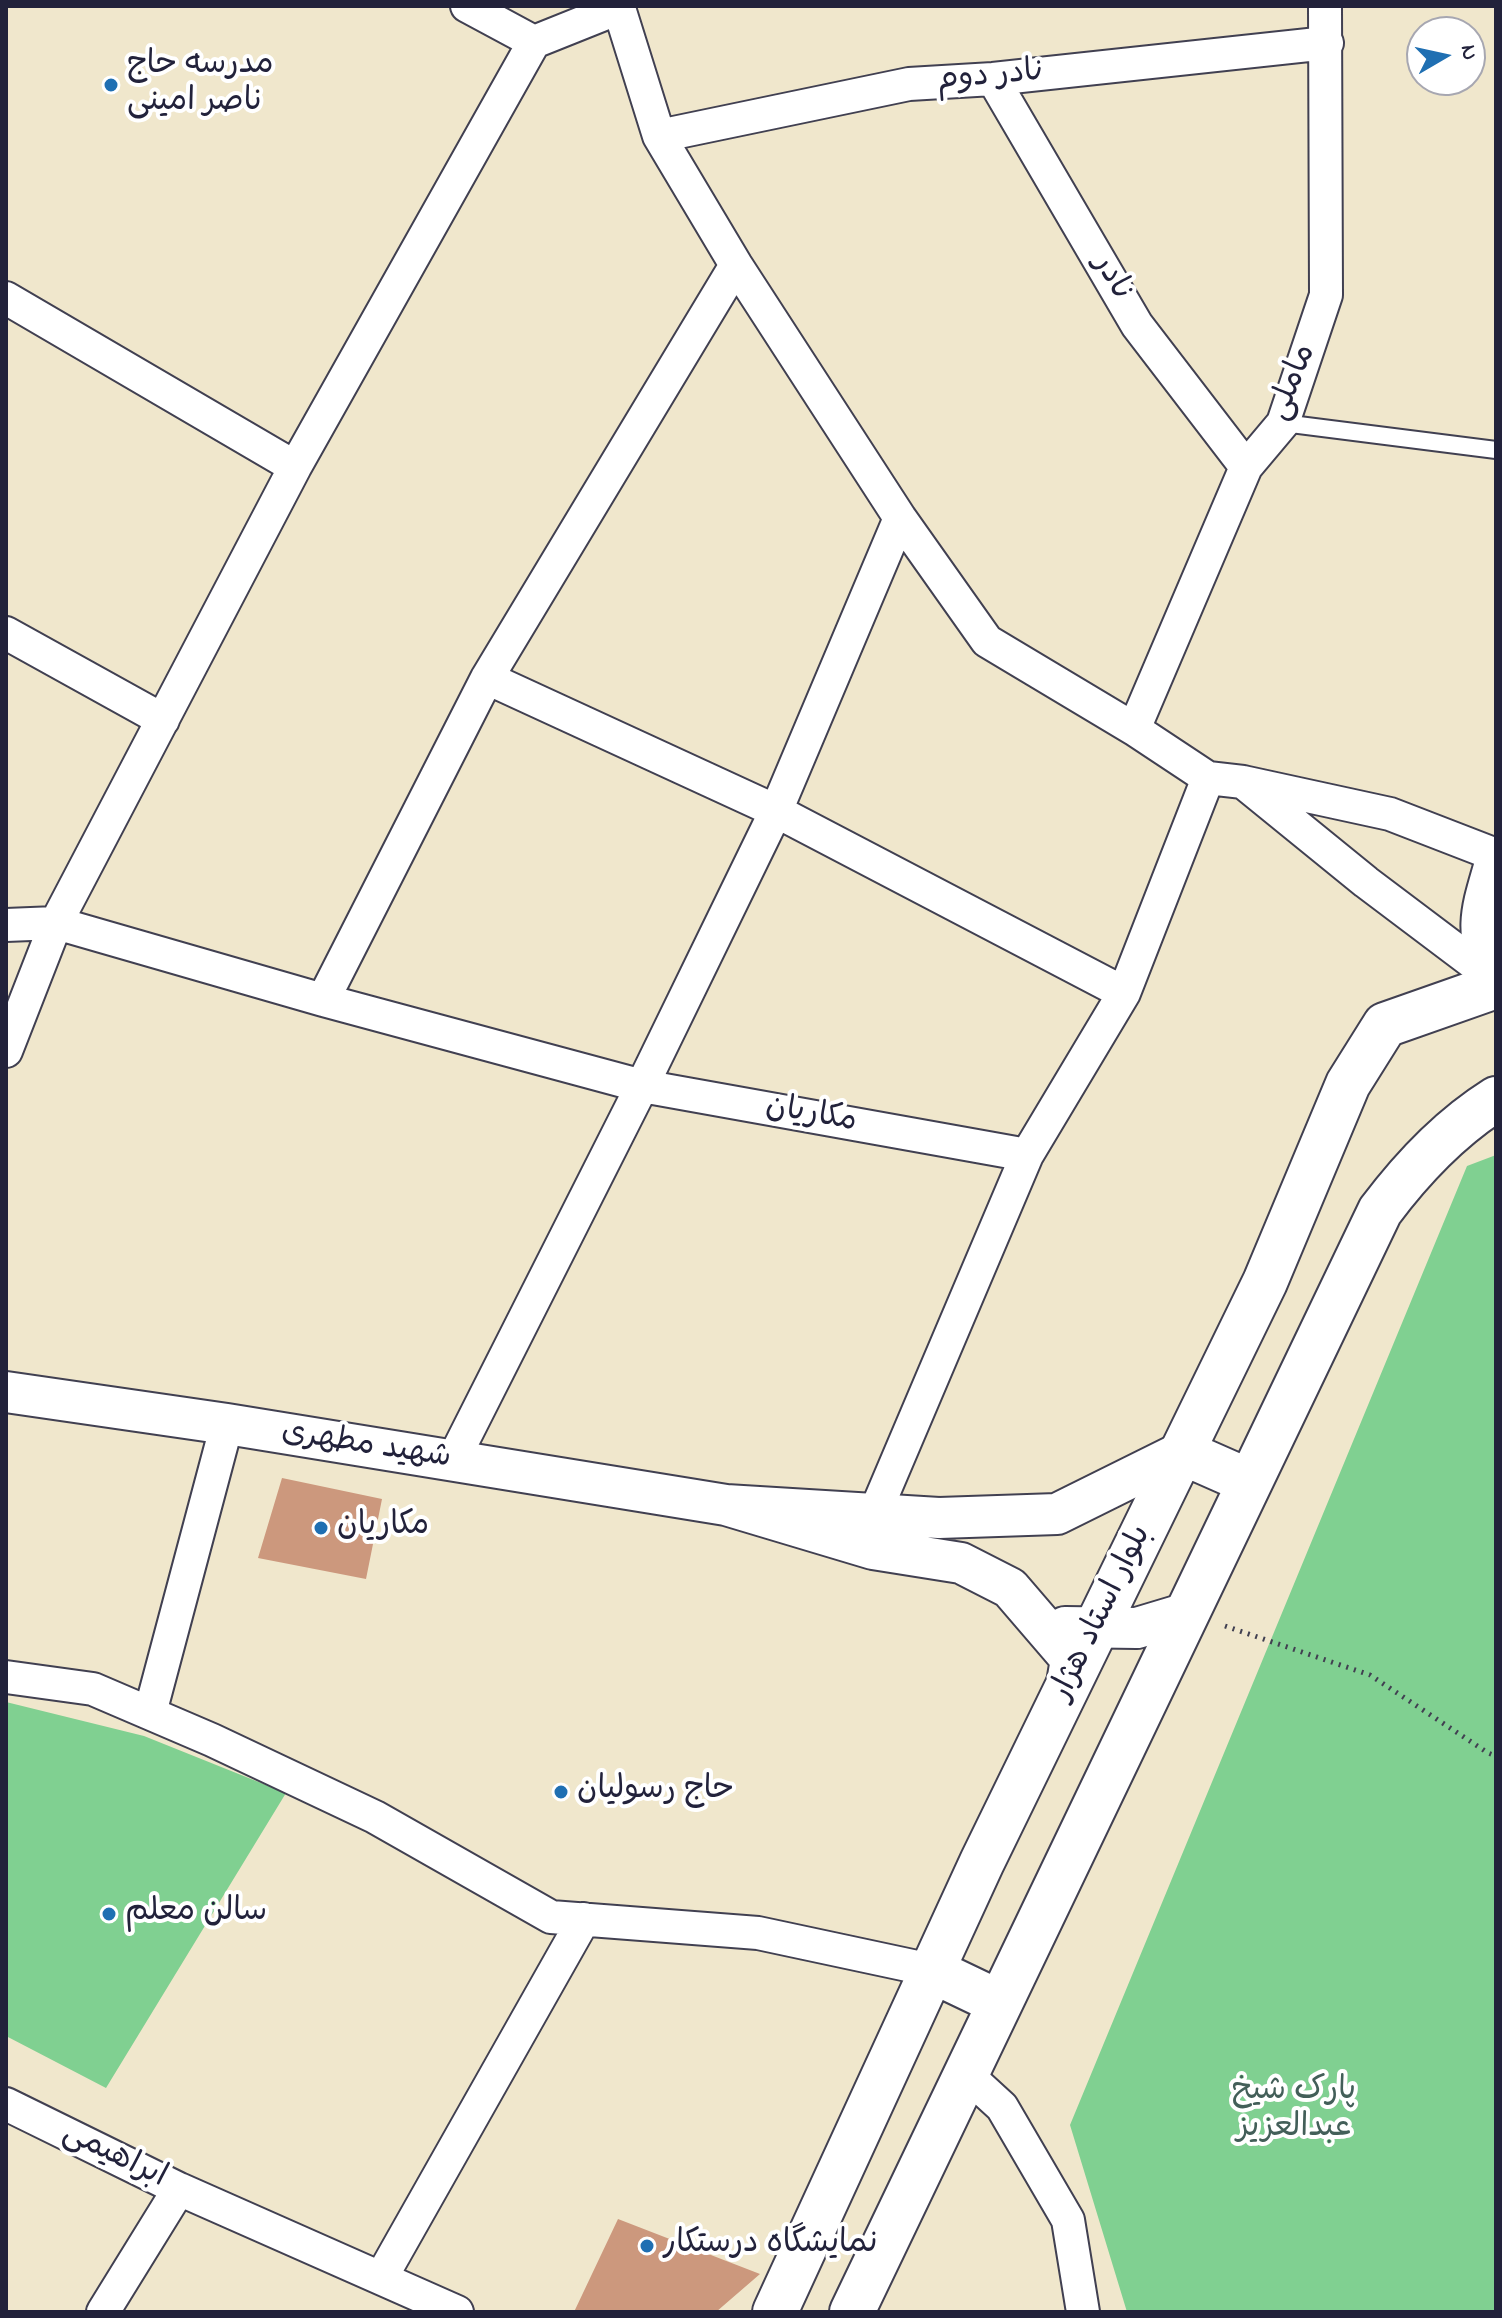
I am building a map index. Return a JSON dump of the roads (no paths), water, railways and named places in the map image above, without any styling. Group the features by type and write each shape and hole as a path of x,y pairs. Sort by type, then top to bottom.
{"main road":[{"path":"1496,867 1482,917 1485,940 1496,973"},
{"name":"بلوار استاد هژار","path":"775,2312 931,1970 1265,1282 1348,1084 1385,1025 1496,983"},
{"path":"852,2312 1380,1211 1408,1174 1452,1131 1496,1099"},
{"path":"1182,1452 1250,1482"},
{"path":"931,1970 1000,2003"}],"street":[{"path":"467,6 534,42"},
{"name":"ماملی","path":"1134,729 1246,467 1283,423 1326,295 1325,6"},
{"path":"6,1051 56,923 295,467 534,42 619,7 659,136 736,265 900,518 987,641 1134,729 1208,778 1243,782 1390,814 1496,855"},
{"name":"نادر دوم","path":"659,136 909,84 993,79 1327,43"},
{"name":"نادر","path":"993,79 1137,325 1246,467"},
{"path":"323,1000 487,678 736,265"},
{"path":"6,298 295,467"},
{"path":"452,1462 642,1086 776,811 900,518"},
{"path":"6,633 163,720"},
{"path":"487,678 776,811 1124,993"},
{"path":"874,1515 1027,1155 1124,993 1208,778"},
{"path":"1243,782 1496,983"},
{"name":"مکاریان","path":"6,925 56,923 323,1000 642,1086 1027,1155"},
{"name":"شهید مطهری","path":"6,1392 227,1424 726,1505"},
{"path":"150,1713 227,1424"},
{"path":"726,1505 939,1518 1057,1514 1182,1452"},
{"path":"726,1505 873,1549 961,1563 1010,1588 1044,1627 1137,1628 1187,1613"},
{"path":"1010,1588 1071,1659 1066,1689"},
{"path":"6,1677 93,1689 150,1713 375,1817 551,1917 758,1933 931,1970"},
{"path":"381,2278 584,1919"},
{"path":"966,2074 1002,2107 1068,2220 1083,2312"},
{"name":"ابراهیمی","path":"6,2104 179,2189 103,2312"},
{"path":"179,2189 457,2312"}],"lane":[{"path":"1283,423 1496,450"}],"place":[{"name":"مدرسه حاج ناصر امینی","path":"111,85"},
{"name":"مکاریان","path":"321,1528"},
{"name":"حاج رسولیان","path":"561,1792"},
{"name":"سالن معلم","path":"109,1914"},
{"name":"نمایشگاه درستکار","path":"647,2246"}],"park label":[{"name":"پارک شیخ عبدالعزیز","path":"1294,2112"}]}
